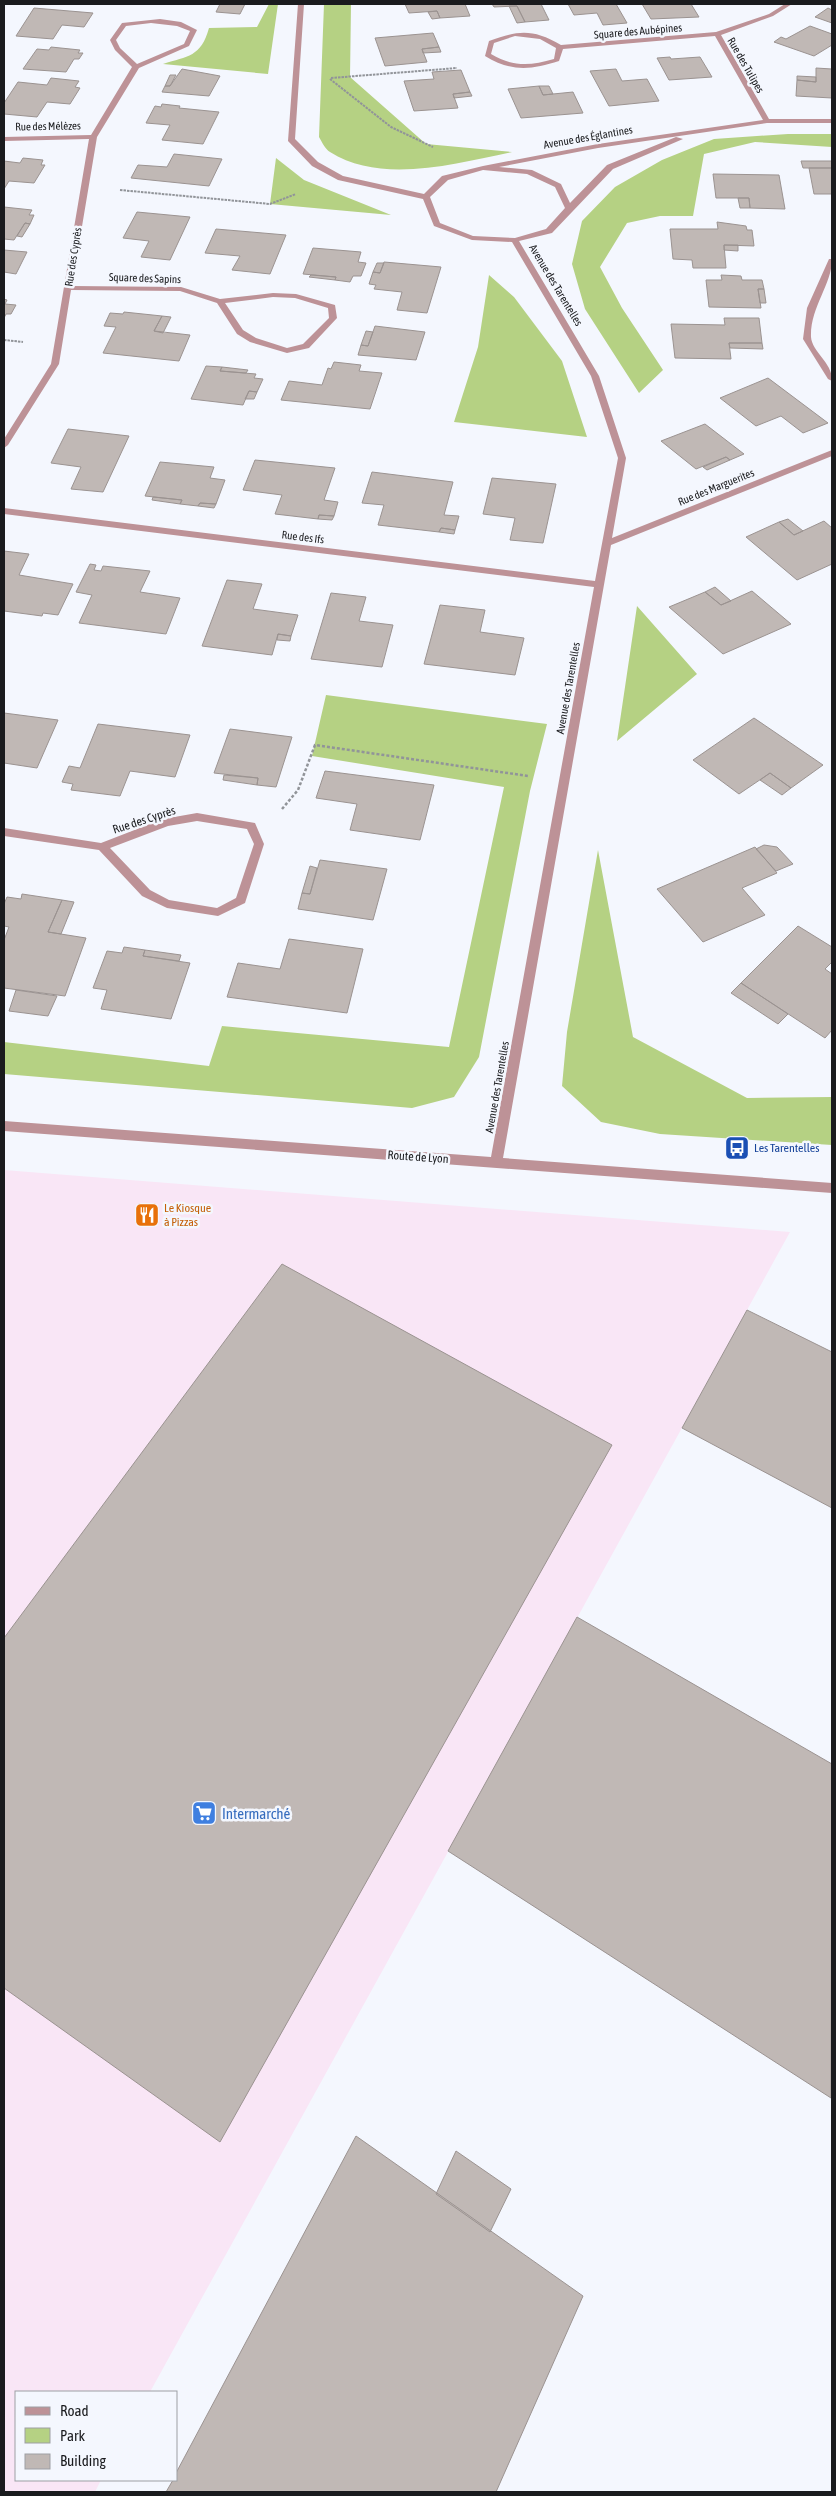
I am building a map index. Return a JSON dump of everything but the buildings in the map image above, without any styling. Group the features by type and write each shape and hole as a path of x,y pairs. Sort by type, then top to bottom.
{"street":[{"path":"301,4 291,140 315,164 341,178 426,197"},
{"name":"Rue des Tulipes","path":"766,121 717,34 771,15 789,4"},
{"path":"140,21 185,24 194,30 187,45 177,51 136,67 117,49 114,40 124,24 140,21"},
{"path":"514,34 542,36 560,47 557,60 549,63 534,68 505,66 487,55 491,42 514,34"},
{"name":"Square des Aubépines","path":"560,47 717,34"},
{"name":"Rue des Cyprès","path":"4,445 55,364 93,136 136,67"},
{"name":"Avenue des Églantines","path":"698,131 610,167 549,231 515,240 472,238 437,224 426,197 445,178 483,168 598,146 698,131 766,121 832,121"},
{"name":"Rue des Mélèzes","path":"4,138 93,136"},
{"path":"483,168 529,172 536,175 558,186 569,208"},
{"name":"Avenue des Tarentelles","path":"496,1162 622,458 596,376 515,240"},
{"path":"832,261 811,308 806,339 832,379"},
{"name":"Square des Sapins","path":"68,288 181,289 220,301 273,295 296,296 332,307 333,318 306,346 287,350 253,340 240,332 220,301"},
{"name":"Rue des Marguerites","path":"608,543 832,453"},
{"name":"Rue des Ifs","path":"4,511 600,585"},
{"name":"Rue des Cyprès","path":"4,832 102,847 167,822 197,817 251,826 259,844 241,900 218,912 167,904 146,893 102,847"},
{"name":"Route de Lyon","path":"4,1126 832,1188"}],"path":[{"path":"483,168 442,152 391,126 330,78 479,66 505,66"},
{"path":"84,186 270,204 341,178"},
{"path":"251,826 287,806 304,780 315,745 564,781"}],"shaded area":[{"path":"4,1170 790,1232 151,2391 15,2391 15,2481 100,2481 95,2492 4,2492"}],"green space":[{"path":"269,4 278,4 268,74 163,64 186,57 198,50 206,38 209,28 257,27"},
{"path":"324,4 351,4 350,77 426,144 512,152 444,166 396,169 350,162 328,151 319,137"},
{"path":"788,134 832,134 832,147 755,142 704,154 693,216 660,216 627,223 600,267 622,308 663,370 639,393 585,309 572,264 582,221 615,187 662,160 714,139"},
{"path":"276,158 304,180 391,215 270,204"},
{"path":"489,275 514,297 562,361 587,437 454,422 478,347"},
{"path":"637,606 697,674 617,741"},
{"path":"326,695 547,724 530,791 479,1057 454,1097 412,1108 4,1074 4,1042 209,1066 222,1026 449,1047 504,787 312,756"},
{"path":"598,850 633,1037 747,1098 832,1097 832,1145 660,1134 601,1122 562,1086 567,1032"}],"place":[{"name":"Les Tarentelles","path":"737,1148"},
{"name":"Le Kiosque à Pizzas","path":"147,1215"},
{"name":"Intermarché","path":"204,1813"}]}
